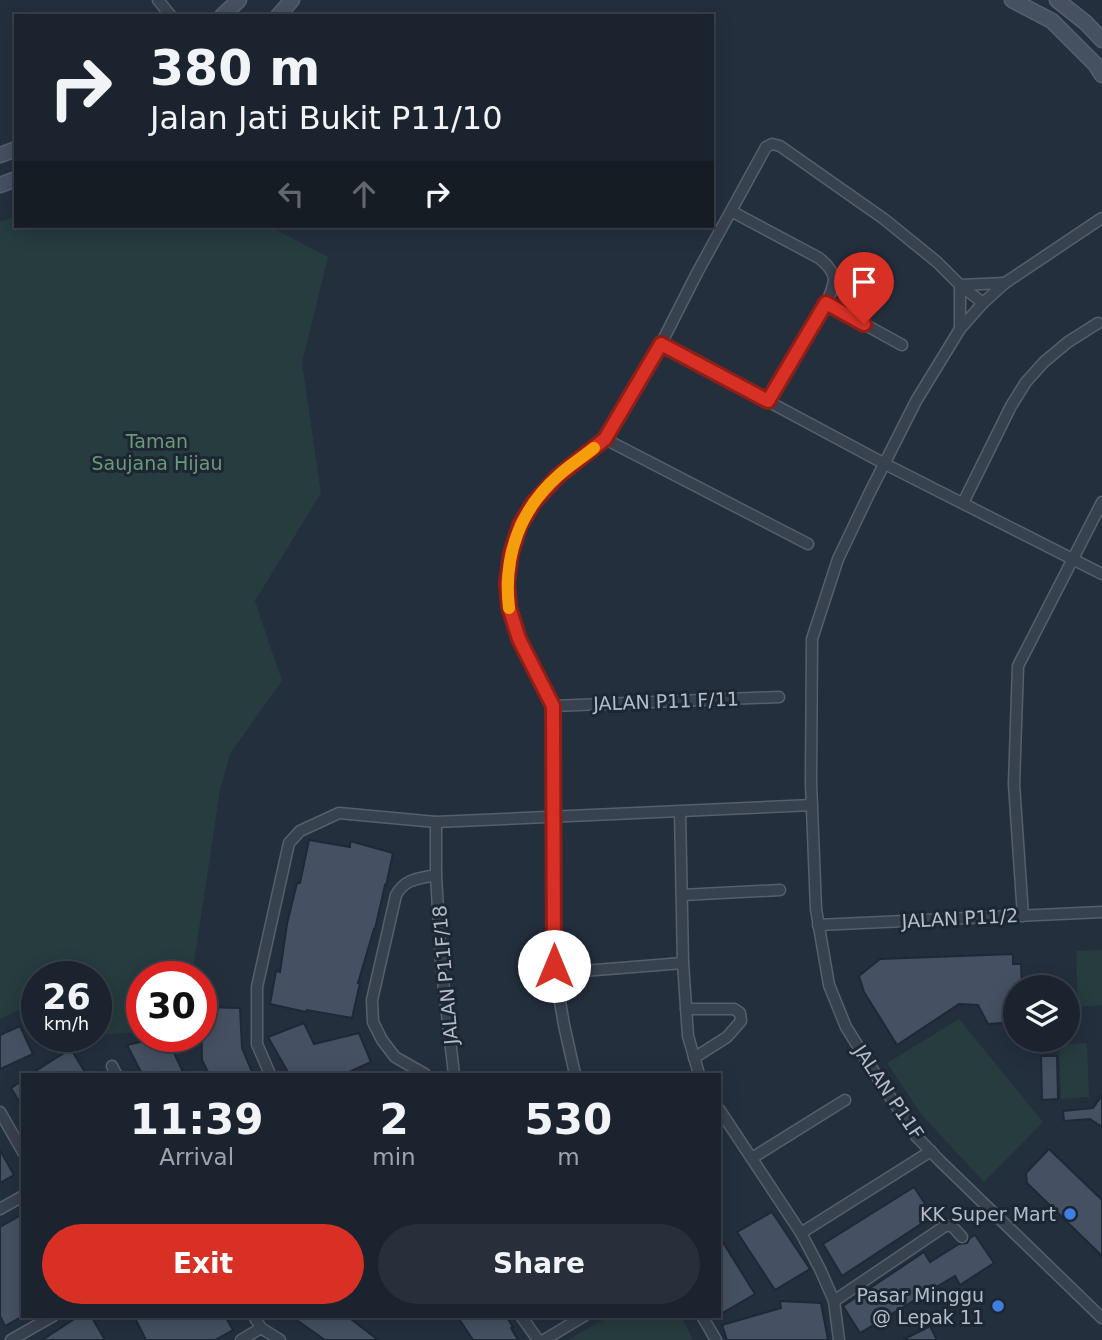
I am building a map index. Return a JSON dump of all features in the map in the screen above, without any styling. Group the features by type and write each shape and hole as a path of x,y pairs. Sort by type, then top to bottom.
{"main road":[{"path":"224,14 239,0"},
{"path":"280,14 292,0"},
{"path":"1012,0 1052,21 1095,64 1102,75"},
{"path":"1057,0 1102,40"}],"street":[{"path":"158,0 169,14"},
{"path":"575,1073 554,966 553,706 519,639 509,607 507,583 511,553 520,525 534,502 558,476 605,439 661,344 766,147 772,144 780,146 884,219 983,303"},
{"path":"731,211 819,258 831,267 834,276 834,287 826,303 768,401"},
{"name":"JALAN P11F","path":"1102,218 1005,282 960,329 916,401 869,494 838,559 812,639 812,805 818,925 829,985 846,1027 916,1136 1102,1318"},
{"path":"960,285 1005,282"},
{"path":"960,285 960,329"},
{"path":"826,303 902,345"},
{"path":"962,503 1026,382 1052,355 1098,323"},
{"path":"661,344 885,464 1102,574"},
{"path":"605,439 808,544"},
{"path":"1023,916 1014,784 1018,666 1102,502"},
{"name":"JALAN P11 F/11","path":"553,706 779,697"},
{"path":"270,1073 257,1044 257,987 289,843 300,831 339,813 436,822 812,805"},
{"path":"680,812 686,1009 688,1036 699,1073"},
{"name":"JALAN P11F/18","path":"436,822 441,963 454,1073"},
{"name":"JALAN P11F/18","path":"423,1073 395,1057 382,1040 373,1022 372,1000 396,895 408,881 436,875"},
{"path":"682,895 780,890"},
{"name":"JALAN P11/2","path":"818,925 1102,912"},
{"path":"583,971 683,963"},
{"path":"686,1009 734,1009 740,1013 741,1021 727,1037 694,1058"},
{"path":"751,1158 845,1100"},
{"path":"0,1112 21,1149"},
{"path":"721,1112 801,1233 820,1269 834,1301 839,1340"},
{"path":"801,1233 931,1151"},
{"path":"0,1209 21,1197"},
{"path":"834,1301 945,1226 952,1226 962,1237"},
{"path":"11,1340 50,1318"},
{"path":"255,1318 261,1328 280,1340"},
{"path":"522,1318 538,1340"},
{"path":"544,1340 581,1318"},
{"path":"703,1318 716,1340"},
{"path":"240,1340 261,1328"}],"green space":[{"name":"Taman Saujana Hijau","path":"14,217 14,228 273,228 328,257 302,363 321,493 255,601 282,681 230,754 220,790 194,961 126,961 126,1033 112,1034 112,961 21,961 21,1012 18,1010 0,1019 0,222"},
{"path":"1102,950 1102,1005 1080,1007 1080,975 1077,975 1076,951"},
{"path":"959,1019 1043,1122 984,1182 921,1114 887,1063"},
{"path":"1087,1043 1089,1097 1061,1099 1059,1052 1080,1052 1080,1044"},
{"path":"606,1318 682,1318 693,1340 568,1340"}],"building":[{"path":"309,840 350,847 350,841 393,853 375,929 358,983 352,1018 270,1004 276,971 280,972 287,924 297,883 300,883"},
{"path":"1013,954 1013,964 1021,964 1021,975 1003,975 1003,1023 988,1024 978,1005 959,1004 897,1045 864,992 859,976 880,959"},
{"path":"217,1007 240,1008 242,1048 253,1073 208,1073 202,1060 202,1052 217,1052"},
{"path":"304,1023 314,1044 359,1033 371,1062 347,1073 288,1073 268,1037"},
{"path":"20,1026 21,1052 33,1054 0,1069 0,1035"},
{"path":"66,1052 73,1052 85,1073 33,1073"},
{"path":"131,1052 174,1052 184,1073 141,1073"},
{"path":"1041,1056 1057,1056 1058,1099 1042,1100"},
{"path":"21,1081 21,1105 11,1088"},
{"path":"1102,1095 1102,1127 1090,1119 1064,1121 1063,1111 1093,1108"},
{"path":"1049,1149 1102,1200 1102,1256 1027,1183 1026,1173"},
{"path":"0,1150 14,1175 0,1183"},
{"path":"914,1187 933,1216 842,1276 823,1244"},
{"path":"772,1212 810,1269 775,1290 737,1232"},
{"path":"21,1215 21,1317 5,1326 0,1316 0,1227"},
{"path":"975,1235 994,1263 960,1285 955,1276 860,1333 843,1306 924,1252 930,1262 959,1244 967,1243"},
{"path":"721,1239 755,1294 721,1314"},
{"path":"780,1301 821,1303 828,1340 727,1340 722,1325 781,1308"},
{"path":"76,1318 92,1318 105,1340 42,1340"},
{"path":"135,1318 226,1318 233,1330 215,1340 146,1340"},
{"path":"294,1318 350,1318 378,1340 325,1340"},
{"path":"458,1318 507,1318 518,1340 473,1340"},
{"path":"930,1326 937,1340 903,1340"}],"slow traffic":[{"path":"509,608 507,583 511,553 520,525 534,502 558,476 594,448"}],"place":[{"name":"KK Super Mart","path":"1070,1214"},
{"name":"Pasar Minggu @ Lepak 11","path":"998,1306"}],"route":[{"path":"554,966 553,706 519,639 509,607 507,583 511,553 520,525 534,502 558,476 605,439 661,344 768,401 826,303 864,324"}]}
